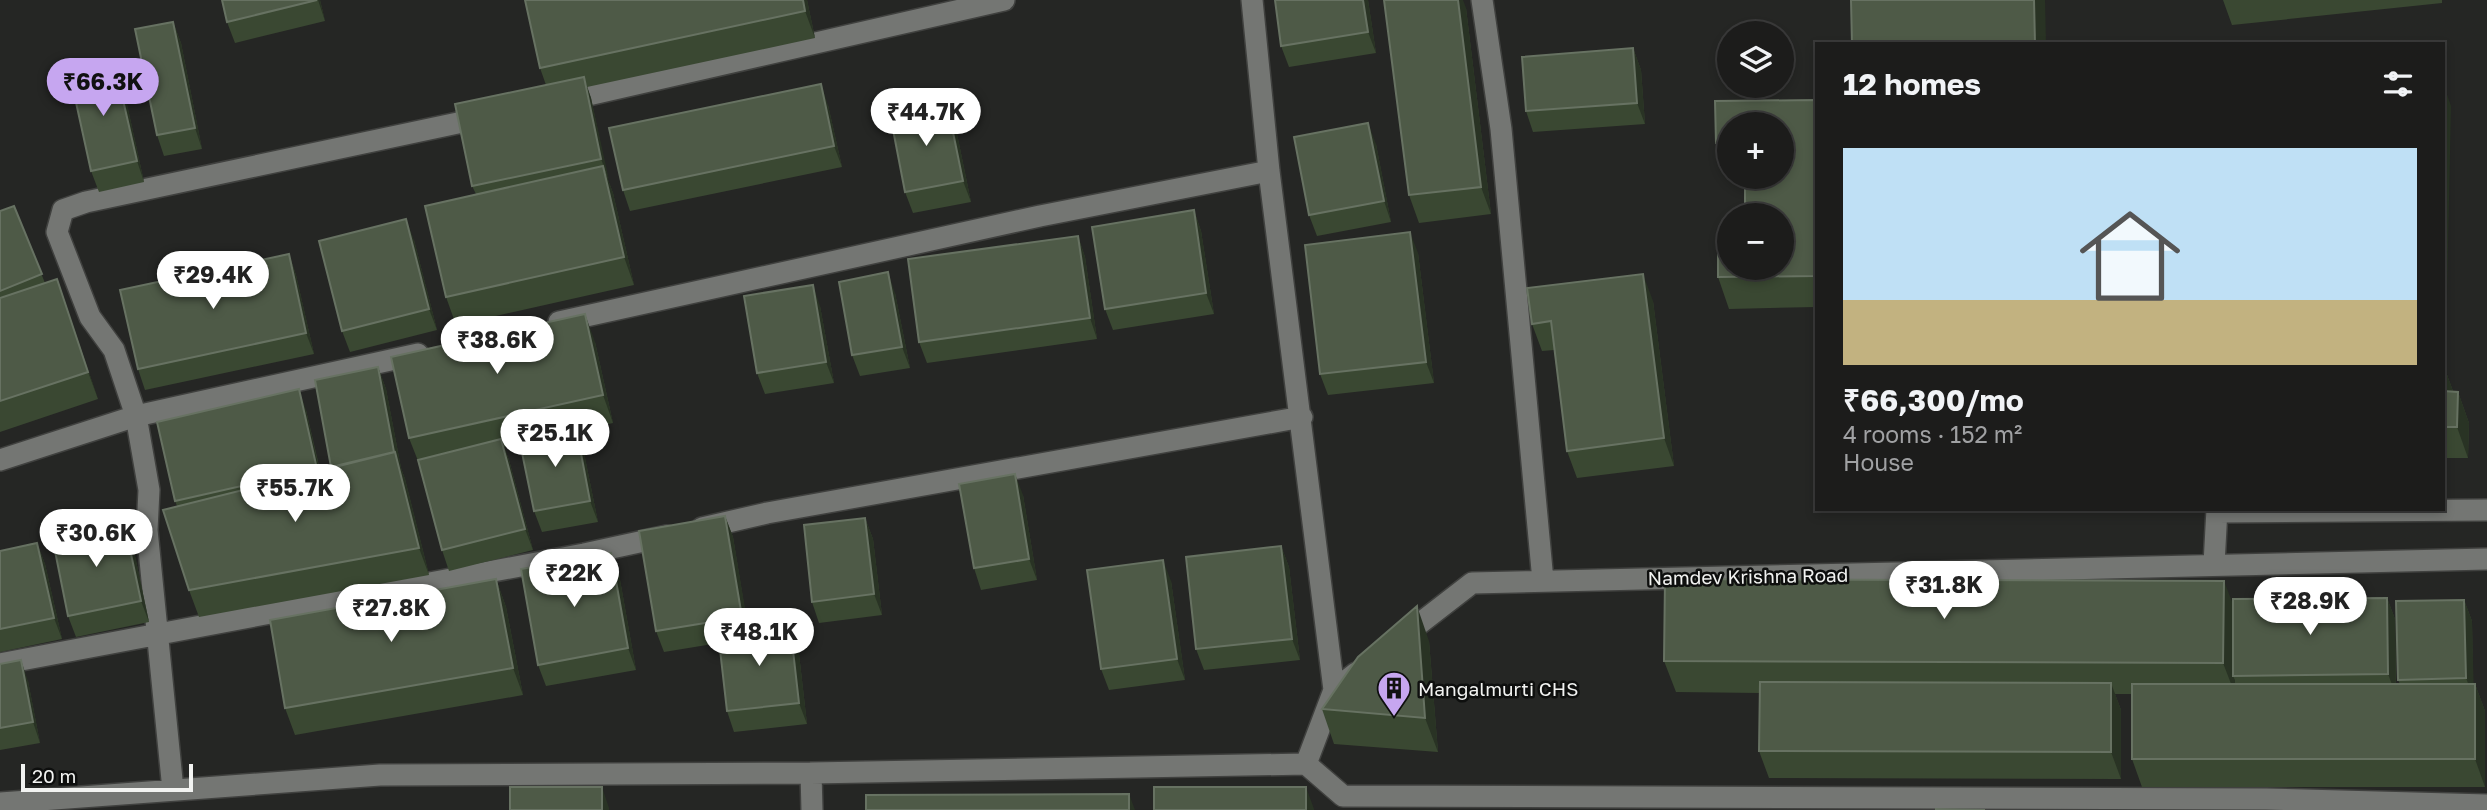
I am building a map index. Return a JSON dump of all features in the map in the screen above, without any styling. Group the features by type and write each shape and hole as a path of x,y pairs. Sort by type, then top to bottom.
{"street":[{"path":"537,106 1004,0"},
{"path":"1252,0 1269,172 1302,417 1334,691 1306,764"},
{"path":"1482,0 1501,129 1542,581"},
{"path":"173,790 147,530 149,491 136,416 114,351 90,317 57,232 63,211 86,202 511,112"},
{"path":"541,326 1040,216 1269,172"},
{"path":"0,460 136,416 433,350"},
{"path":"0,664 584,554 767,513 1302,417"},
{"path":"2445,510 2487,510"},
{"path":"2214,564 2217,511"},
{"name":"Namdev Krishna Road","path":"1334,691 1472,583 2487,559"},
{"path":"0,803 380,775 811,773 1306,764 1342,803 2487,805"},
{"path":"811,773 812,810"}],"building":[{"path":"222,0 317,0 227,22"},
{"path":"525,0 803,0 805,11 540,68"},
{"path":"1275,0 1363,0 1368,32 1281,46"},
{"path":"1384,0 1458,0 1481,187 1409,195"},
{"path":"1851,0 2034,0 2035,42 1852,42"},
{"path":"173,22 195,128 157,135 135,29"},
{"path":"1633,48 1637,103 1526,111 1522,57"},
{"path":"115,65 137,161 91,171 70,75"},
{"path":"584,77 601,159 472,186 455,104"},
{"path":"821,84 834,146 623,190 609,128"},
{"path":"1815,100 1815,276 1794,276 1794,203 1745,203 1745,189 1794,189 1794,112 1717,112 1716,143 1715,101"},
{"path":"947,103 963,181 905,192 890,114"},
{"path":"1368,123 1384,201 1309,215 1294,137"},
{"path":"603,166 624,257 446,297 425,206"},
{"path":"14,206 42,274 0,291 0,211"},
{"path":"1194,210 1206,293 1105,309 1092,227"},
{"path":"406,219 429,309 342,331 319,241"},
{"path":"1410,232 1426,362 1320,374 1305,245"},
{"path":"1078,236 1090,318 919,342 908,259"},
{"path":"289,254 306,333 138,369 120,290"},
{"path":"888,272 902,347 852,355 839,282"},
{"path":"1643,274 1664,438 1567,451 1551,321 1532,324 1527,288"},
{"path":"57,279 88,372 0,401 0,298"},
{"path":"813,285 826,362 757,373 744,296"},
{"path":"585,314 603,395 409,438 391,357"},
{"path":"378,367 394,452 331,467 315,380"},
{"path":"299,389 317,469 175,501 157,422"},
{"path":"2445,391 2458,392 2457,427 2445,427"},
{"path":"576,427 590,501 534,511 519,438"},
{"path":"501,439 525,529 442,550 418,460"},
{"path":"395,452 419,548 189,590 163,510"},
{"path":"1015,474 1029,559 974,568 959,484"},
{"path":"725,516 742,617 656,631 639,531"},
{"path":"865,518 874,594 812,602 804,525"},
{"path":"124,521 141,601 68,616 52,536"},
{"path":"37,543 54,618 0,629 0,551"},
{"path":"1281,546 1292,639 1196,649 1186,557"},
{"path":"611,553 628,648 538,665 521,569"},
{"path":"1163,560 1177,659 1101,669 1087,570"},
{"path":"496,579 513,668 285,708 270,620"},
{"path":"1665,579 2224,581 2223,663 1664,661"},
{"path":"2387,598 2388,674 2233,676 2233,599"},
{"path":"2464,600 2466,678 2398,680 2396,601"},
{"path":"1417,606 1425,718 1322,709 1358,657"},
{"path":"790,624 799,703 727,711 718,632"},
{"path":"21,660 33,722 0,728 0,664"},
{"path":"1760,682 2111,683 2111,752 1759,751"},
{"path":"2132,684 2475,684 2475,759 2132,759"},
{"path":"510,787 602,787 602,810 510,810"},
{"path":"1154,787 1306,787 1306,810 1154,810"},
{"path":"1129,794 1129,810 866,810 866,795"}],"place":[{"name":"Mangalmurti CHS","path":"1394,718"}]}
